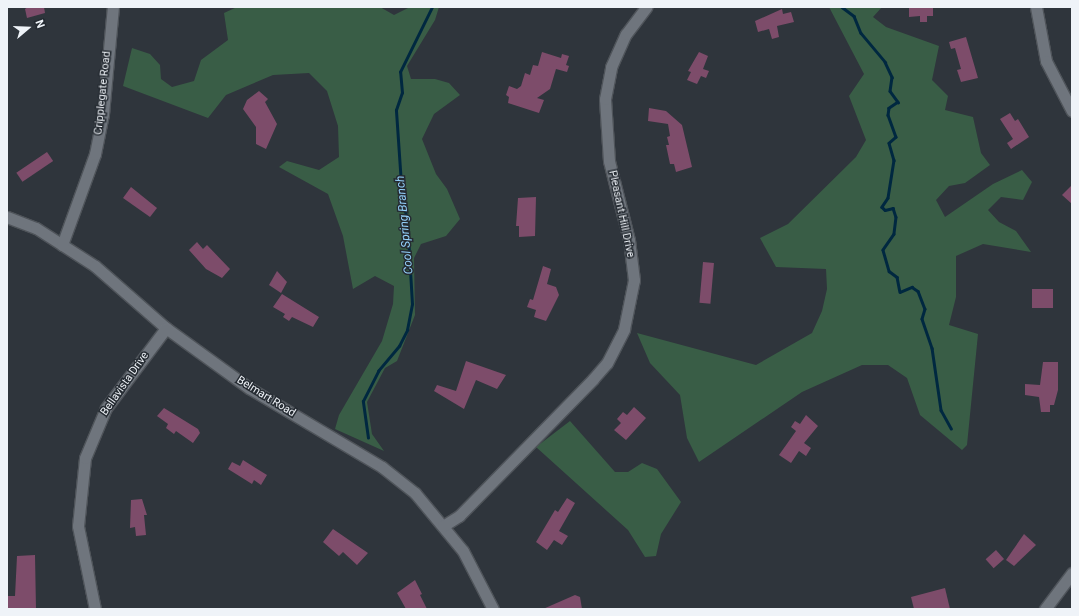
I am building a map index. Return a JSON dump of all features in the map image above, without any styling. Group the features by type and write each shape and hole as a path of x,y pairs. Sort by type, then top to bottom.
{"street":[{"name":"Cripplegate Road","path":"62,245 95,154 103,114 114,7"},
{"name":"Pleasant Hill Drive","path":"442,526 459,516 607,364 624,329 634,280 629,240 609,161 605,99 611,67 620,47 646,7"},
{"path":"1036,7 1046,61 1072,111"},
{"name":"Belmart Road","path":"7,216 36,228 95,266 166,328 249,388 382,467 415,493 463,551 493,609"},
{"name":"Bellavista Drive","path":"95,609 78,526 85,458 106,408 166,328"},
{"path":"1045,609 1072,573"}],"green space":[{"path":"237,7 380,7 394,15 410,7 439,7 435,20 407,66 411,79 435,79 449,83 460,95 434,114 422,139 436,174 447,189 460,219 446,236 421,244 414,258 415,315 397,361 385,368 367,402 372,434 384,451 335,429 339,415 382,341 393,304 394,286 375,276 353,289 343,236 328,194 279,167 287,161 319,170 339,157 338,126 327,91 309,73 273,75 226,95 208,118 123,86 132,48 150,54 160,65 161,79 172,87 194,81 201,60 228,40 224,13"},
{"path":"829,7 882,7 873,17 886,27 939,46 932,80 948,96 945,110 973,117 981,153 990,165 965,183 949,186 936,200 945,217 993,184 1022,170 1032,182 1023,200 1001,197 988,210 999,222 1016,231 1031,252 983,244 956,256 956,297 949,325 978,334 967,445 962,450 920,415 907,378 888,365 862,365 802,392 699,462 687,438 680,395 650,363 637,333 756,365 812,333 822,311 827,289 826,269 776,267 760,238 788,224 856,157 866,140 849,96 864,74"},
{"path":"570,421 615,472 628,472 642,463 657,469 681,502 661,534 656,556 645,557 628,530 536,447"}],"building":[{"path":"28,7 44,7 45,13 27,18 25,9"},
{"path":"909,7 933,7 933,16 927,16 927,22 920,22 920,16 909,17"},
{"path":"782,9 783,14 791,12 794,22 777,26 779,37 772,39 769,29 758,32 755,21"},
{"path":"966,37 978,78 961,82 957,70 961,69 955,48 951,49 949,42"},
{"path":"542,52 561,58 562,54 569,56 566,65 569,66 567,72 556,69 550,89 537,98 544,100 539,113 508,103 509,97 506,95 509,86 517,89 521,86 525,73 530,75 533,65 538,66"},
{"path":"699,52 708,56 703,69 709,71 706,78 701,76 697,84 687,80 691,72 688,71"},
{"path":"259,91 268,99 265,102 277,124 266,149 256,144 256,127 243,109 247,100"},
{"path":"649,108 666,111 682,125 692,167 676,172 674,164 670,164 666,145 669,145 667,137 670,136 668,124 648,121"},
{"path":"1010,113 1015,121 1018,119 1029,137 1011,149 1007,143 1013,139 1000,119"},
{"path":"47,152 53,161 22,182 16,173"},
{"path":"1072,185 1072,204 1062,195"},
{"path":"131,187 157,208 150,217 123,198"},
{"path":"536,197 535,236 519,237 519,226 516,226 518,198"},
{"path":"197,242 203,249 207,245 230,269 222,278 206,269 189,250"},
{"path":"703,262 714,263 710,304 699,303"},
{"path":"543,266 551,269 547,284 556,287 559,295 546,321 534,317 536,310 527,307 530,299 533,300"},
{"path":"277,271 287,282 281,293 269,285"},
{"path":"1032,289 1053,289 1053,308 1032,308"},
{"path":"282,294 319,317 313,327 292,317 289,321 283,317 285,314 273,307"},
{"path":"466,361 506,375 497,389 476,380 464,409 434,391 437,385 456,391"},
{"path":"1043,362 1058,362 1058,390 1054,405 1050,405 1050,412 1041,412 1039,397 1025,395 1025,384 1040,385"},
{"path":"634,407 646,418 626,440 614,430 621,423 617,419 623,412 627,415"},
{"path":"164,408 198,429 200,433 193,443 176,431 174,434 166,428 168,424 157,416"},
{"path":"806,415 818,426 804,443 811,448 806,456 799,451 791,463 779,455 796,431 791,427 795,421 800,424"},
{"path":"243,460 267,475 261,485 254,480 252,484 228,469 232,462 240,466"},
{"path":"567,498 575,503 559,531 568,536 562,545 554,540 547,550 536,542 555,510 558,512"},
{"path":"142,499 147,515 144,515 146,535 136,536 135,527 130,528 131,500"},
{"path":"333,529 368,553 357,565 343,552 339,556 323,542"},
{"path":"1024,534 1036,545 1014,566 1006,560"},
{"path":"996,550 1004,559 994,568 986,559"},
{"path":"35,555 36,609 7,609 7,596 15,596 17,556"},
{"path":"415,580 427,609 406,609 397,593"},
{"path":"945,588 950,609 914,609 911,597"},
{"path":"575,595 580,597 582,609 543,609"}],"waterway":[{"name":"Cool Spring Branch","path":"368,438 363,401 378,371 399,346 407,330 412,304 407,220 402,199 396,110 402,93 400,72 432,7"},
{"path":"842,7 854,16 861,33 885,62 892,77 890,91 898,102 889,108 888,115 896,137 889,143 894,160 888,198 882,207 885,210 893,208 896,217 894,234 883,250 889,271 897,277 900,292 912,287 918,291 925,309 922,319 932,348 941,410 951,428"}]}
